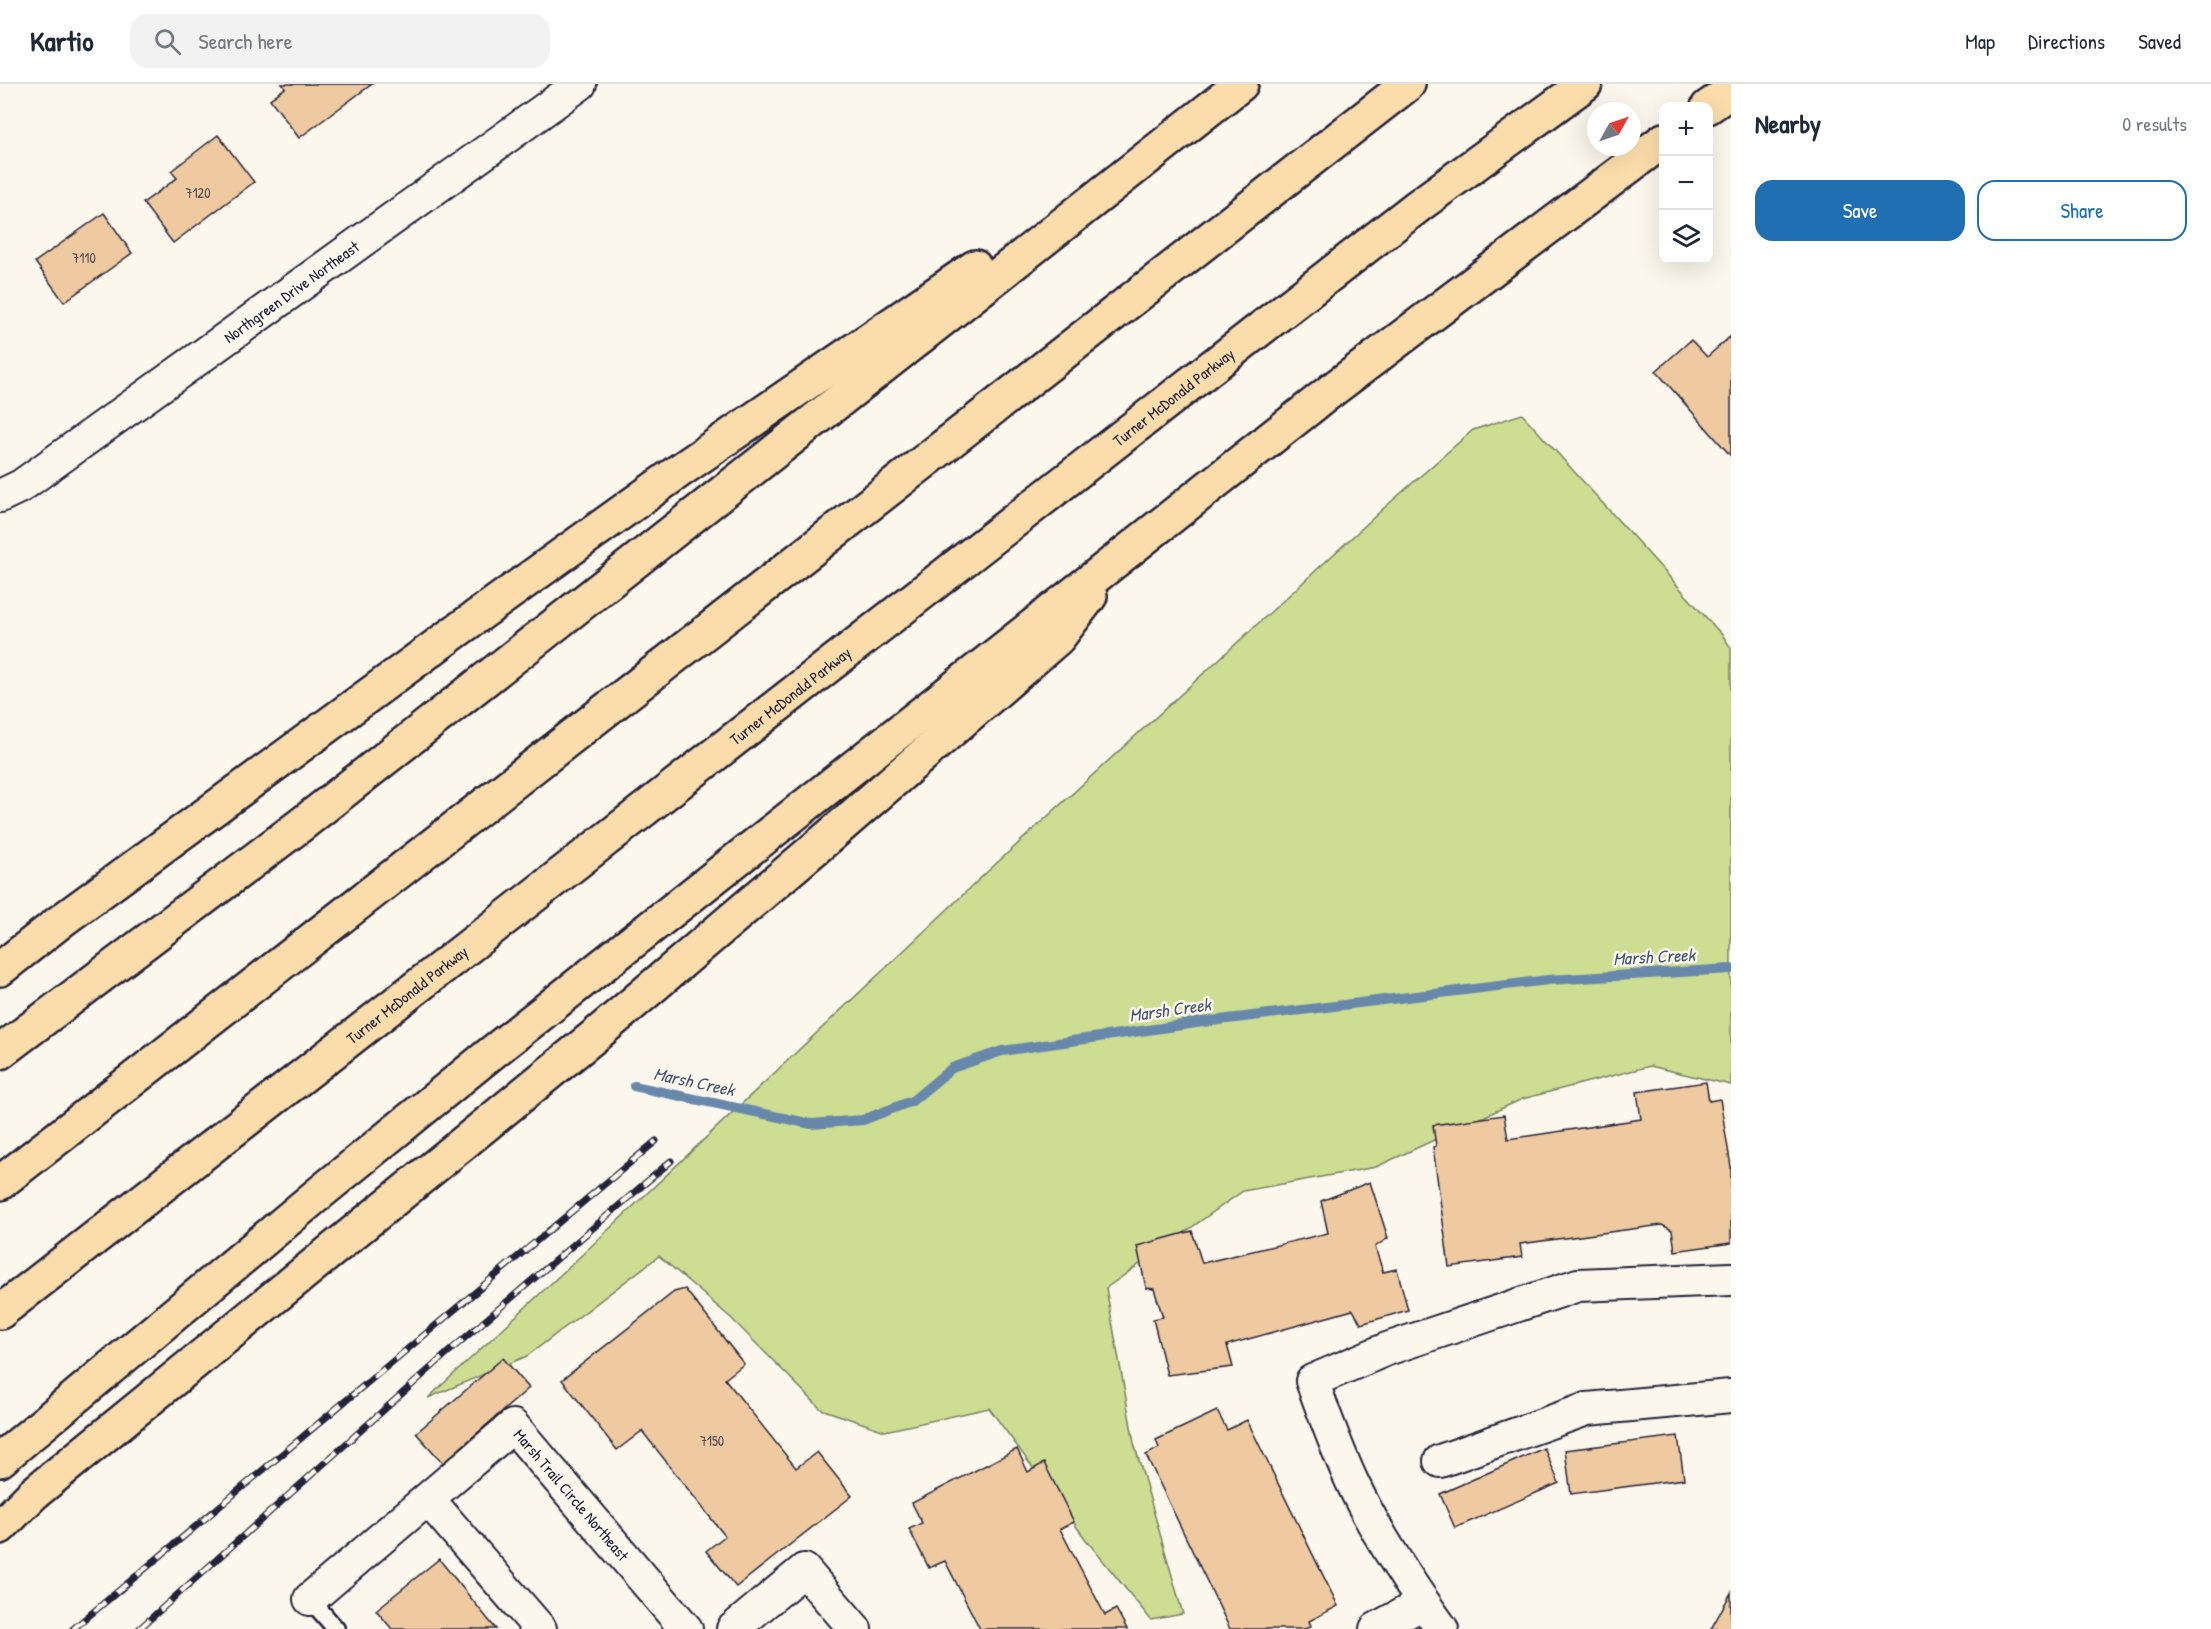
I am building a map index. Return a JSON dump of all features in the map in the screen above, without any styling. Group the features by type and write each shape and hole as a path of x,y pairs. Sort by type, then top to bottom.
{"highway":[{"path":"0,1053 367,773 1241,84"},
{"path":"0,1183 1408,84"},
{"name":"Turner McDonald Parkway","path":"0,1312 1418,206 1585,84"},
{"path":"1713,104 1731,91"},
{"path":"0,1460 316,1196 471,1070 1341,383 1659,144"},
{"path":"0,969 61,921 407,667 679,471 1017,237 1141,162"},
{"path":"0,1527 33,1494 597,1034 840,827 1058,638 1115,561"}],"street":[{"name":"Northgreen Drive Northeast","path":"0,496 31,479 580,84"},
{"path":"1442,1629 1389,1551 1353,1485 1312,1381 1386,1349 1578,1285 1731,1279"},
{"path":"1440,1461 1587,1409 1731,1396"},
{"name":"Marsh Trail Circle Northeast","path":"310,1599 513,1426 686,1629"},
{"path":"428,1499 540,1629"},
{"path":"733,1629 804,1570 855,1629"},
{"path":"1376,1629 1423,1603"}],"lane":[{"path":"310,1599 336,1629"}],"green space":[{"path":"1522,414 1723,636 1731,648 1731,1085 1650,1066 1522,1099 1376,1167 1243,1191 1106,1288 1134,1443 1183,1614 1151,1620 1087,1541 989,1408 885,1431 821,1409 731,1318 659,1256 527,1356 428,1398 987,872 1384,508 1473,430"}],"building":[{"path":"282,84 372,84 299,138 270,99 285,88"},
{"path":"218,135 254,182 173,243 143,203 177,178 171,171"},
{"path":"104,213 132,253 64,302 35,262"},
{"path":"1731,336 1731,456 1656,371 1691,340 1707,357"},
{"path":"1706,1082 1709,1101 1720,1099 1731,1167 1731,1243 1675,1251 1672,1230 1662,1225 1520,1244 1522,1257 1449,1267 1433,1147 1436,1146 1433,1125 1504,1115 1508,1139 1641,1119 1637,1092"},
{"path":"1370,1182 1388,1238 1375,1247 1383,1272 1397,1269 1408,1310 1361,1324 1353,1310 1227,1345 1233,1367 1167,1375 1153,1319 1163,1317 1154,1289 1146,1288 1137,1246 1192,1231 1202,1263 1328,1233 1321,1201"},
{"path":"685,1289 744,1364 725,1379 796,1468 817,1452 852,1496 736,1587 706,1551 725,1536 642,1431 617,1450 562,1380 674,1292"},
{"path":"503,1358 529,1388 443,1463 416,1433"},
{"path":"1217,1411 1227,1430 1247,1420 1338,1606 1309,1621 1311,1626 1305,1629 1230,1629 1146,1455 1159,1448 1156,1440"},
{"path":"1678,1436 1684,1479 1571,1494 1565,1450"},
{"path":"1544,1448 1559,1483 1455,1528 1440,1494"},
{"path":"1017,1449 1028,1472 1044,1463 1074,1522 1060,1529 1105,1615 1116,1609 1127,1629 980,1629 945,1561 929,1568 909,1529 922,1523 912,1503"},
{"path":"439,1559 496,1629 392,1629 376,1610"},
{"path":"1731,1593 1731,1629 1711,1629"}],"waterway":[{"name":"Marsh Creek","path":"634,1086 811,1124 863,1120 912,1101 952,1068 1002,1051 1203,1022 1548,980 1731,969"}],"railway":[{"path":"73,1629 656,1141"},
{"path":"139,1629 453,1348 671,1161"}]}
